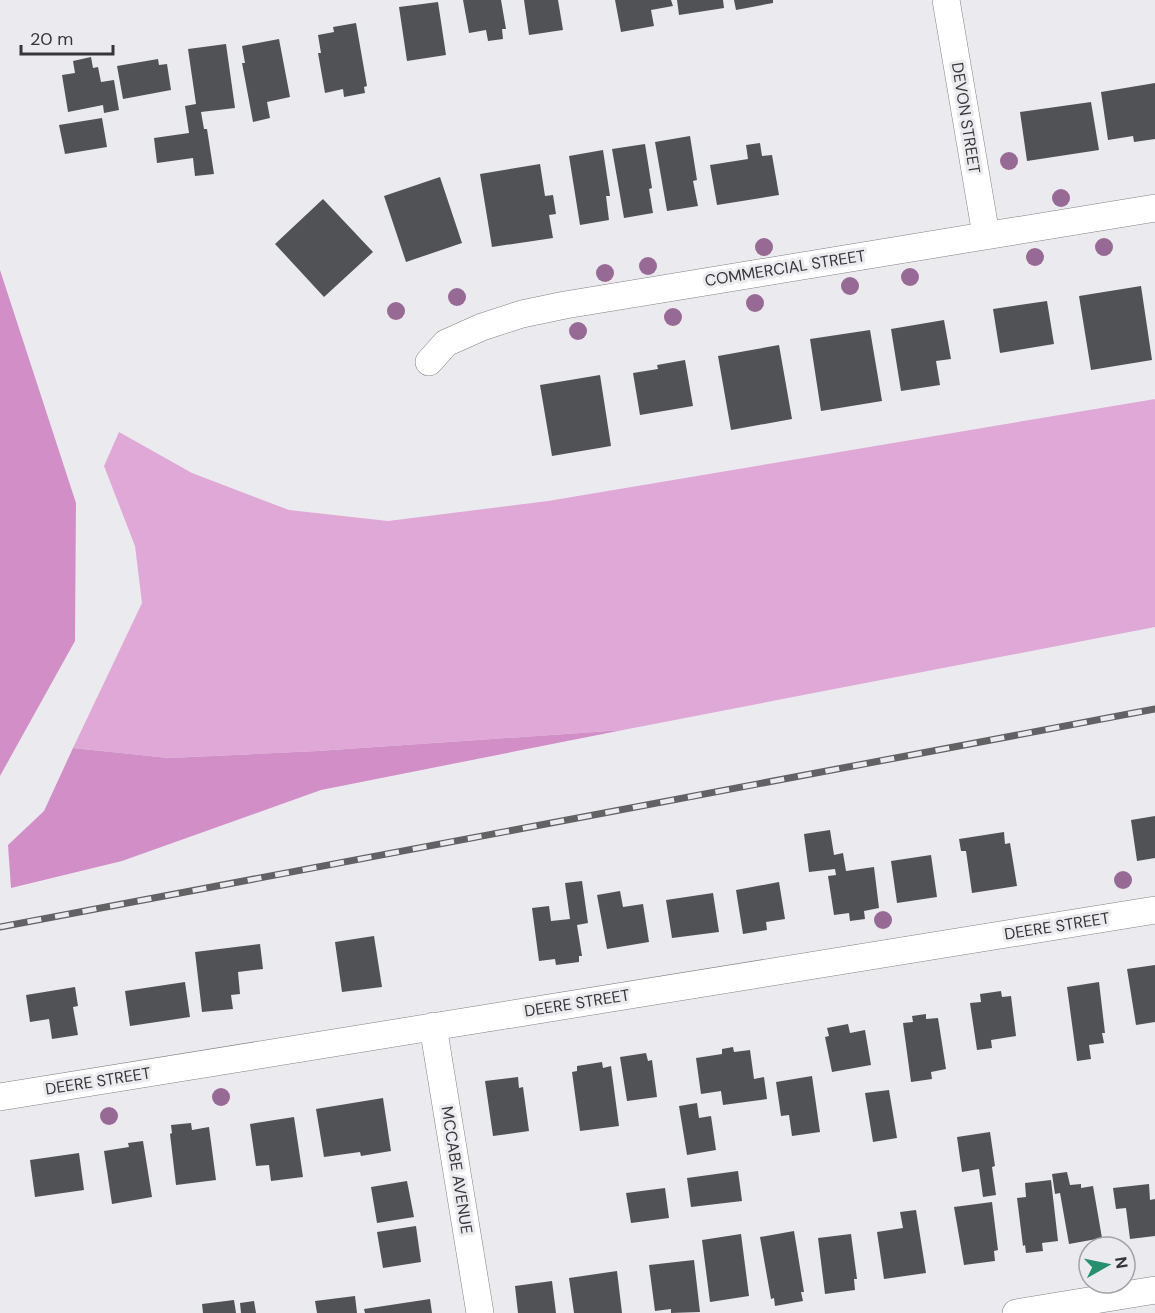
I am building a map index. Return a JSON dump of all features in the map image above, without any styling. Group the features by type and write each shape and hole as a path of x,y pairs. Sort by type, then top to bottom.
{"street":[{"name":"DEVON STREET","path":"946,0 986,235"},
{"name":"COMMERCIAL STREET","path":"429,362 446,343 482,327 522,314 1155,208"},
{"name":"DEERE STREET","path":"0,1096 1155,910"},
{"name":"MCCABE AVENUE","path":"434,1026 480,1313"},
{"path":"1016,1313 1155,1290"}],"shaded area":[{"path":"0,270 76,503 75,641 0,776"},
{"path":"1155,399 1155,627 623,730 317,751 169,758 73,748 142,603 135,546 104,466 119,432 192,473 289,510 388,521 548,501"},
{"path":"623,730 321,790 122,861 11,888 8,845 44,811 73,748 169,758 317,751"}],"building":[{"path":"463,0 501,0 506,29 502,29 503,39 488,41 486,30 469,33"},
{"path":"524,0 558,0 563,30 529,35"},
{"path":"615,0 671,0 673,6 651,10 654,26 621,32"},
{"path":"677,0 723,0 724,8 679,15"},
{"path":"734,0 773,0 773,3 736,10"},
{"path":"438,2 446,55 407,61 399,7"},
{"path":"356,23 367,86 364,87 365,93 344,97 343,89 325,93 318,53 321,53 318,35 334,32 333,27"},
{"path":"279,39 290,97 267,102 270,118 253,122 242,63 245,63 242,46"},
{"path":"226,44 235,108 201,112 204,129 207,129 214,174 195,176 193,158 157,163 154,138 189,133 185,106 196,104 188,49"},
{"path":"91,57 93,68 98,67 101,82 114,80 119,110 104,113 103,105 68,112 62,75 75,73 73,61"},
{"path":"158,59 159,65 167,64 171,90 123,99 117,66"},
{"path":"1155,83 1155,139 1134,142 1133,136 1108,140 1101,92"},
{"path":"1091,102 1099,150 1027,161 1020,112"},
{"path":"102,118 107,147 65,154 59,125"},
{"path":"690,136 697,180 693,181 698,206 667,211 655,142"},
{"path":"760,143 762,156 772,155 779,195 717,205 710,165 748,159 746,145"},
{"path":"645,144 652,188 649,189 653,213 624,218 612,149"},
{"path":"603,150 610,196 606,196 609,220 580,225 569,156"},
{"path":"540,164 545,196 553,195 556,214 549,215 553,238 492,247 480,174"},
{"path":"440,177 462,243 406,262 384,196"},
{"path":"323,199 373,252 324,297 275,244"},
{"path":"1141,286 1152,360 1091,370 1079,296"},
{"path":"1047,301 1054,344 1000,353 993,309"},
{"path":"944,320 951,359 936,361 940,385 901,391 891,329"},
{"path":"870,330 882,401 821,411 810,339"},
{"path":"779,345 792,419 731,430 718,356"},
{"path":"685,360 693,406 640,415 633,373 658,369 657,365"},
{"path":"600,375 611,446 552,456 540,385"},
{"path":"1155,816 1155,858 1137,861 1131,820"},
{"path":"830,830 834,855 843,853 846,871 874,867 879,908 864,911 865,919 850,921 849,913 834,915 828,876 836,875 835,869 809,872 804,834"},
{"path":"1004,832 1005,844 1010,843 1017,886 972,893 966,851 961,851 959,839"},
{"path":"931,855 937,897 897,903 891,861"},
{"path":"582,881 588,923 577,925 582,956 579,956 579,962 556,965 555,959 539,961 532,908 549,906 551,921 570,919 565,883"},
{"path":"779,882 785,919 766,922 767,930 743,934 736,890"},
{"path":"620,891 623,907 643,904 649,942 607,949 597,895"},
{"path":"713,893 719,932 672,938 666,900"},
{"path":"374,936 382,987 342,992 335,942"},
{"path":"260,944 263,969 238,972 240,994 231,995 233,1009 202,1012 195,952"},
{"path":"1155,965 1155,1022 1136,1025 1127,969"},
{"path":"185,982 190,1017 130,1026 125,991"},
{"path":"1099,982 1105,1033 1102,1033 1104,1043 1089,1045 1091,1059 1077,1061 1067,987"},
{"path":"75,987 78,1006 73,1007 78,1035 52,1039 49,1019 30,1022 26,995"},
{"path":"1001,991 1002,997 1011,996 1016,1036 991,1040 992,1048 977,1050 970,1003 981,1002 980,994"},
{"path":"926,1014 926,1019 938,1018 946,1069 931,1072 932,1079 911,1082 903,1023 913,1022 912,1016"},
{"path":"848,1024 850,1033 865,1030 871,1065 832,1072 825,1037 829,1036 827,1028"},
{"path":"733,1047 734,1052 750,1050 754,1079 764,1077 767,1099 723,1105 721,1091 701,1094 696,1058 722,1054 722,1049"},
{"path":"646,1053 648,1061 652,1060 657,1097 627,1101 620,1057"},
{"path":"602,1062 603,1068 611,1066 619,1126 580,1131 572,1072 577,1071 577,1066"},
{"path":"812,1076 820,1132 792,1136 789,1115 781,1116 776,1082"},
{"path":"518,1077 519,1088 523,1087 529,1131 493,1136 485,1081"},
{"path":"889,1090 897,1138 873,1142 865,1093"},
{"path":"383,1098 391,1151 361,1156 360,1152 324,1157 316,1109"},
{"path":"697,1103 699,1118 711,1116 716,1150 687,1155 679,1106"},
{"path":"294,1117 303,1177 271,1181 269,1165 256,1166 250,1124"},
{"path":"191,1123 192,1130 209,1127 216,1180 176,1185 171,1125"},
{"path":"990,1132 996,1195 983,1197 979,1169 962,1172 957,1137"},
{"path":"143,1141 152,1197 112,1204 104,1151 129,1147 128,1143"},
{"path":"79,1153 84,1190 35,1197 30,1160"},
{"path":"738,1171 742,1201 691,1207 687,1178"},
{"path":"1067,1172 1070,1185 1081,1184 1081,1188 1093,1186 1101,1235 1077,1235 1077,1243 1069,1244 1060,1193 1055,1194 1052,1174"},
{"path":"1051,1180 1058,1241 1042,1243 1043,1251 1026,1253 1025,1245 1023,1246 1017,1198 1026,1197 1025,1183"},
{"path":"407,1181 414,1217 377,1223 371,1187"},
{"path":"1149,1184 1150,1200 1155,1199 1155,1236 1137,1238 1137,1235 1129,1235 1126,1208 1116,1209 1113,1188"},
{"path":"665,1188 669,1218 631,1223 626,1193"},
{"path":"992,1202 998,1250 994,1251 995,1261 964,1265 954,1207"},
{"path":"916,1210 926,1273 884,1279 877,1232 903,1228 900,1212"},
{"path":"416,1226 421,1262 383,1268 377,1232"},
{"path":"794,1231 804,1292 801,1292 803,1301 775,1306 774,1298 771,1299 760,1237"},
{"path":"741,1234 749,1296 710,1302 702,1240"},
{"path":"851,1234 857,1279 854,1279 855,1290 825,1294 818,1238"},
{"path":"694,1260 700,1312 671,1313 671,1309 655,1311 649,1265"},
{"path":"617,1271 622,1313 574,1313 569,1278"},
{"path":"552,1281 556,1313 518,1313 515,1286"},
{"path":"355,1296 357,1313 317,1313 315,1301"},
{"path":"430,1299 432,1313 365,1313 364,1309"},
{"path":"234,1300 236,1313 203,1313 202,1304"},
{"path":"254,1301 256,1313 241,1313 240,1303"}],"railway":[{"path":"0,927 1155,709"}]}
